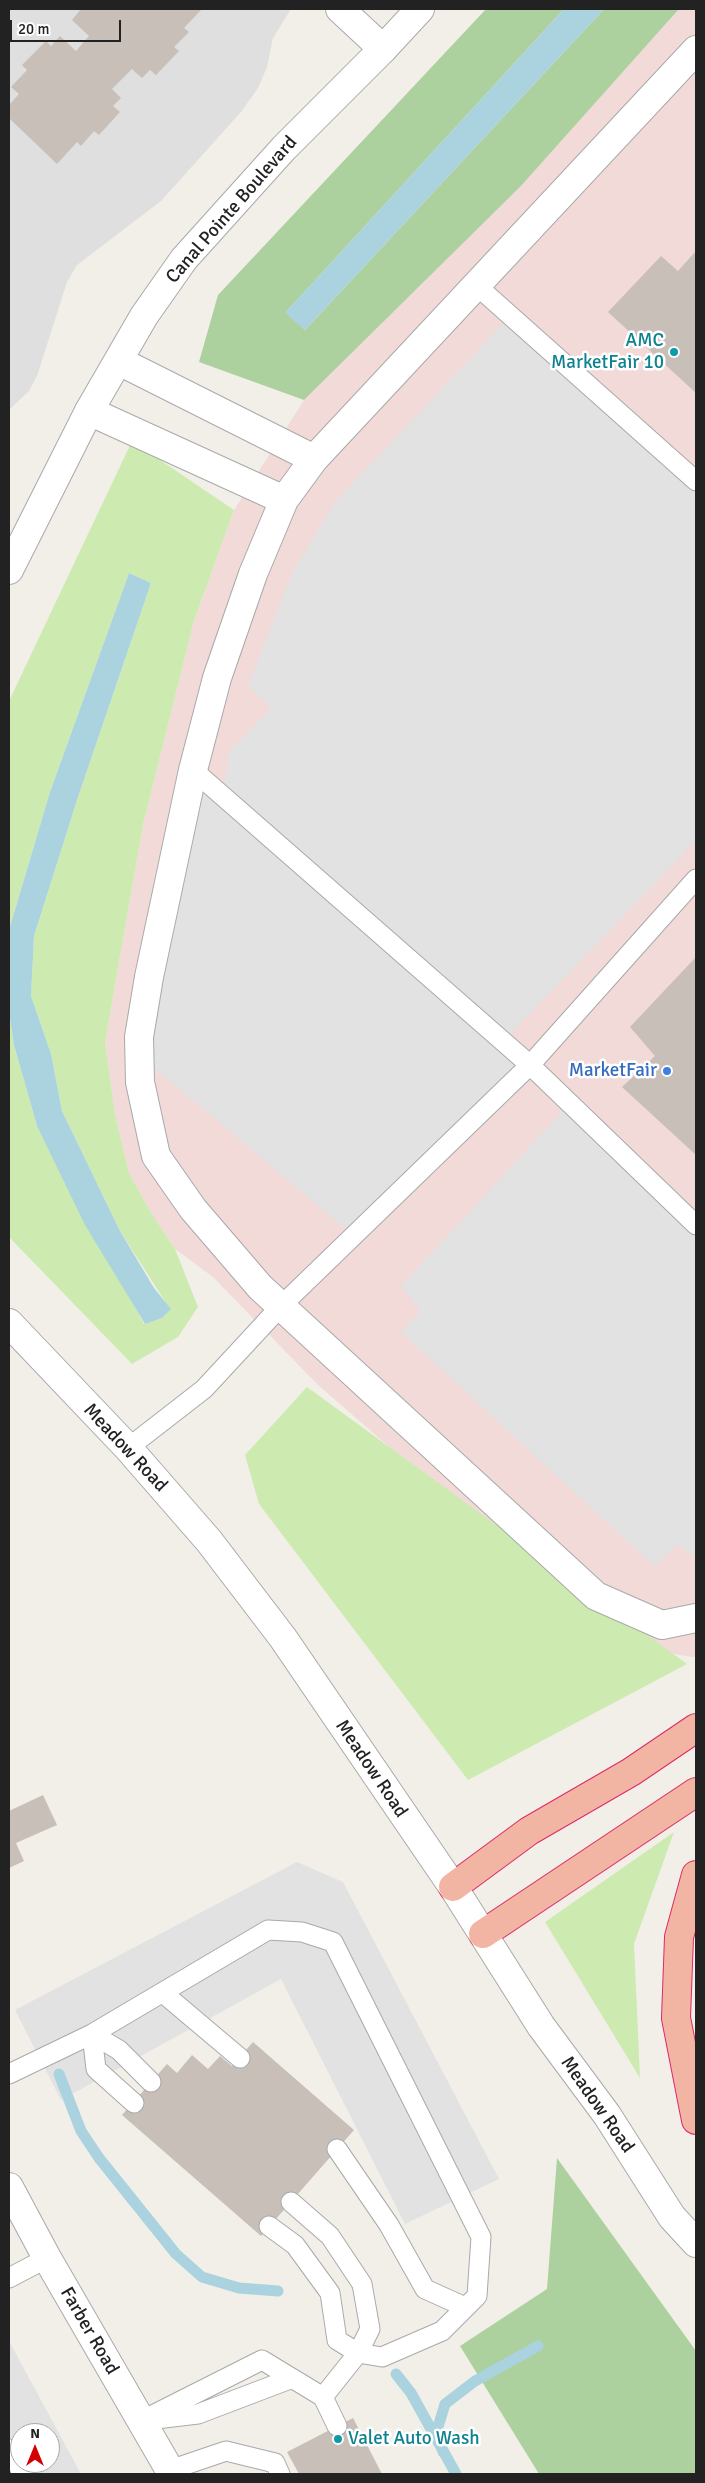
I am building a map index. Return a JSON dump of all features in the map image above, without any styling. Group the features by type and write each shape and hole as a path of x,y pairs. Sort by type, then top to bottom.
{"highway":[{"path":"453,1887 529,1831 631,1772 696,1728"},
{"path":"483,1934 696,1792"},
{"path":"696,1875 679,1937 676,2018 696,2120"}],"street":[{"path":"340,9 383,49"},
{"name":"Canal Pointe Boulevard","path":"9,570 89,411 144,316 184,259 284,148 383,49 420,9"},
{"path":"696,50 314,459 284,500 253,574 217,678 193,770 147,984 139,1037 140,1082 156,1156 193,1209 280,1306 596,1596 662,1625 696,1618"},
{"path":"119,361 314,459"},
{"path":"89,411 284,500"},
{"name":"Meadow Road","path":"9,1323 128,1448 209,1541 283,1638 453,1887 541,2026 607,2115 672,2217 696,2243"},
{"name":"Farber Road","path":"9,2187 47,2258 171,2472"}],"lane":[{"path":"476,285 696,481"},
{"path":"193,770 530,1065 696,1225"},
{"path":"128,1448 204,1389 280,1306 530,1065 696,879"},
{"path":"9,2074 92,2034 268,1930 302,1932 333,1942 481,2237 476,2296 442,2331 382,2357 358,2353 337,2340 330,2293 295,2246 269,2226"},
{"path":"162,1994 240,2058"},
{"path":"92,2034 119,2050 151,2082"},
{"path":"92,2034 96,2069 134,2103"},
{"path":"337,2149 389,2225 425,2289 465,2307"},
{"path":"291,2202 330,2236 362,2284 370,2329 358,2353 323,2398"},
{"path":"9,2278 47,2258"},
{"path":"141,2421 262,2360 323,2398 337,2426"},
{"path":"141,2421 198,2414 290,2379"},
{"path":"9,2449 23,2474"},
{"path":"171,2472 226,2451 275,2463 280,2474"}],"shaded area":[{"path":"9,9 291,9 273,38 267,67 258,88 241,112 161,201 77,265 67,282 37,376 29,391 9,410"},
{"path":"679,9 696,9 696,1656 692,1657 604,1642 427,1480 317,1384 213,1277 175,1249 150,1211 129,1173 115,1114 105,1042 143,825 194,621 234,510 304,400 521,186"},
{"path":"510,316 696,481 696,840 503,1042 530,1065 353,1235 139,1055 193,770 223,795 229,752 271,708 248,686 293,571 337,500"},
{"path":"570,1103 696,1225 696,1558 677,1544 655,1567 401,1332 421,1311 401,1286"},
{"path":"297,1862 343,1882 499,2179 405,2224 281,1979 61,2100 15,2010"},
{"path":"9,2341 53,2423 10,2423 10,2473 60,2473 60,2435 81,2474 9,2474"}],"green space":[{"path":"486,9 564,9 286,312 305,330 604,9 679,9 521,186 304,400 199,362 218,295"},
{"path":"132,441 234,510 194,621 143,825 105,1042 115,1114 129,1173 150,1211 175,1249 198,1307 178,1337 132,1364 9,1237 9,1012 14,1045 37,1126 144,1324 162,1318 170,1309 120,1231 62,1111 51,1054 31,996 34,936 77,800 151,583 129,573 50,792 9,930 9,701"},
{"path":"307,1387 687,1664 468,1780 259,1504 245,1455"},
{"path":"674,1832 634,1944 640,2078 545,1922"},
{"path":"557,2158 696,2351 696,2474 539,2474 460,2346 547,2289"}],"water":[{"path":"564,9 604,9 305,330 285,313"},
{"path":"129,573 151,583 77,800 34,936 31,996 51,1054 62,1111 120,1231 154,1288 171,1309 162,1318 145,1324 85,1225 37,1126 14,1045 9,1012 9,930 50,792"}],"building":[{"path":"81,9 202,9 184,28 189,32 174,47 179,51 156,75 150,70 142,78 132,69 112,89 121,98 113,106 120,112 99,135 94,131 81,146 77,142 57,164 9,118 9,105 19,94 11,87 27,70 22,65 46,41 51,46 60,36 76,51 89,36 72,20"},
{"name":"AMC MarketFair 10","path":"696,251 696,393 608,312 661,256 678,271"},
{"name":"MarketFair","path":"696,957 696,1155 622,1087 655,1056 630,1027"},
{"path":"43,1795 57,1825 16,1843 24,1861 9,1868 9,1811"},
{"path":"253,2042 354,2130 261,2236 122,2115 167,2064 177,2073 192,2055 208,2069 220,2056 232,2066"},
{"name":"Valet Auto Wash","path":"353,2418 382,2474 299,2474 287,2452"}],"waterway":[{"path":"59,2074 81,2131 99,2158 176,2254 202,2277 239,2288 278,2291"},
{"path":"443,2452 438,2427 445,2404 475,2381 538,2346"},
{"path":"396,2374 411,2393 456,2474"}],"place":[{"name":"AMC MarketFair 10","path":"674,352"},
{"name":"MarketFair","path":"667,1071"},
{"name":"Valet Auto Wash","path":"338,2439"}]}
